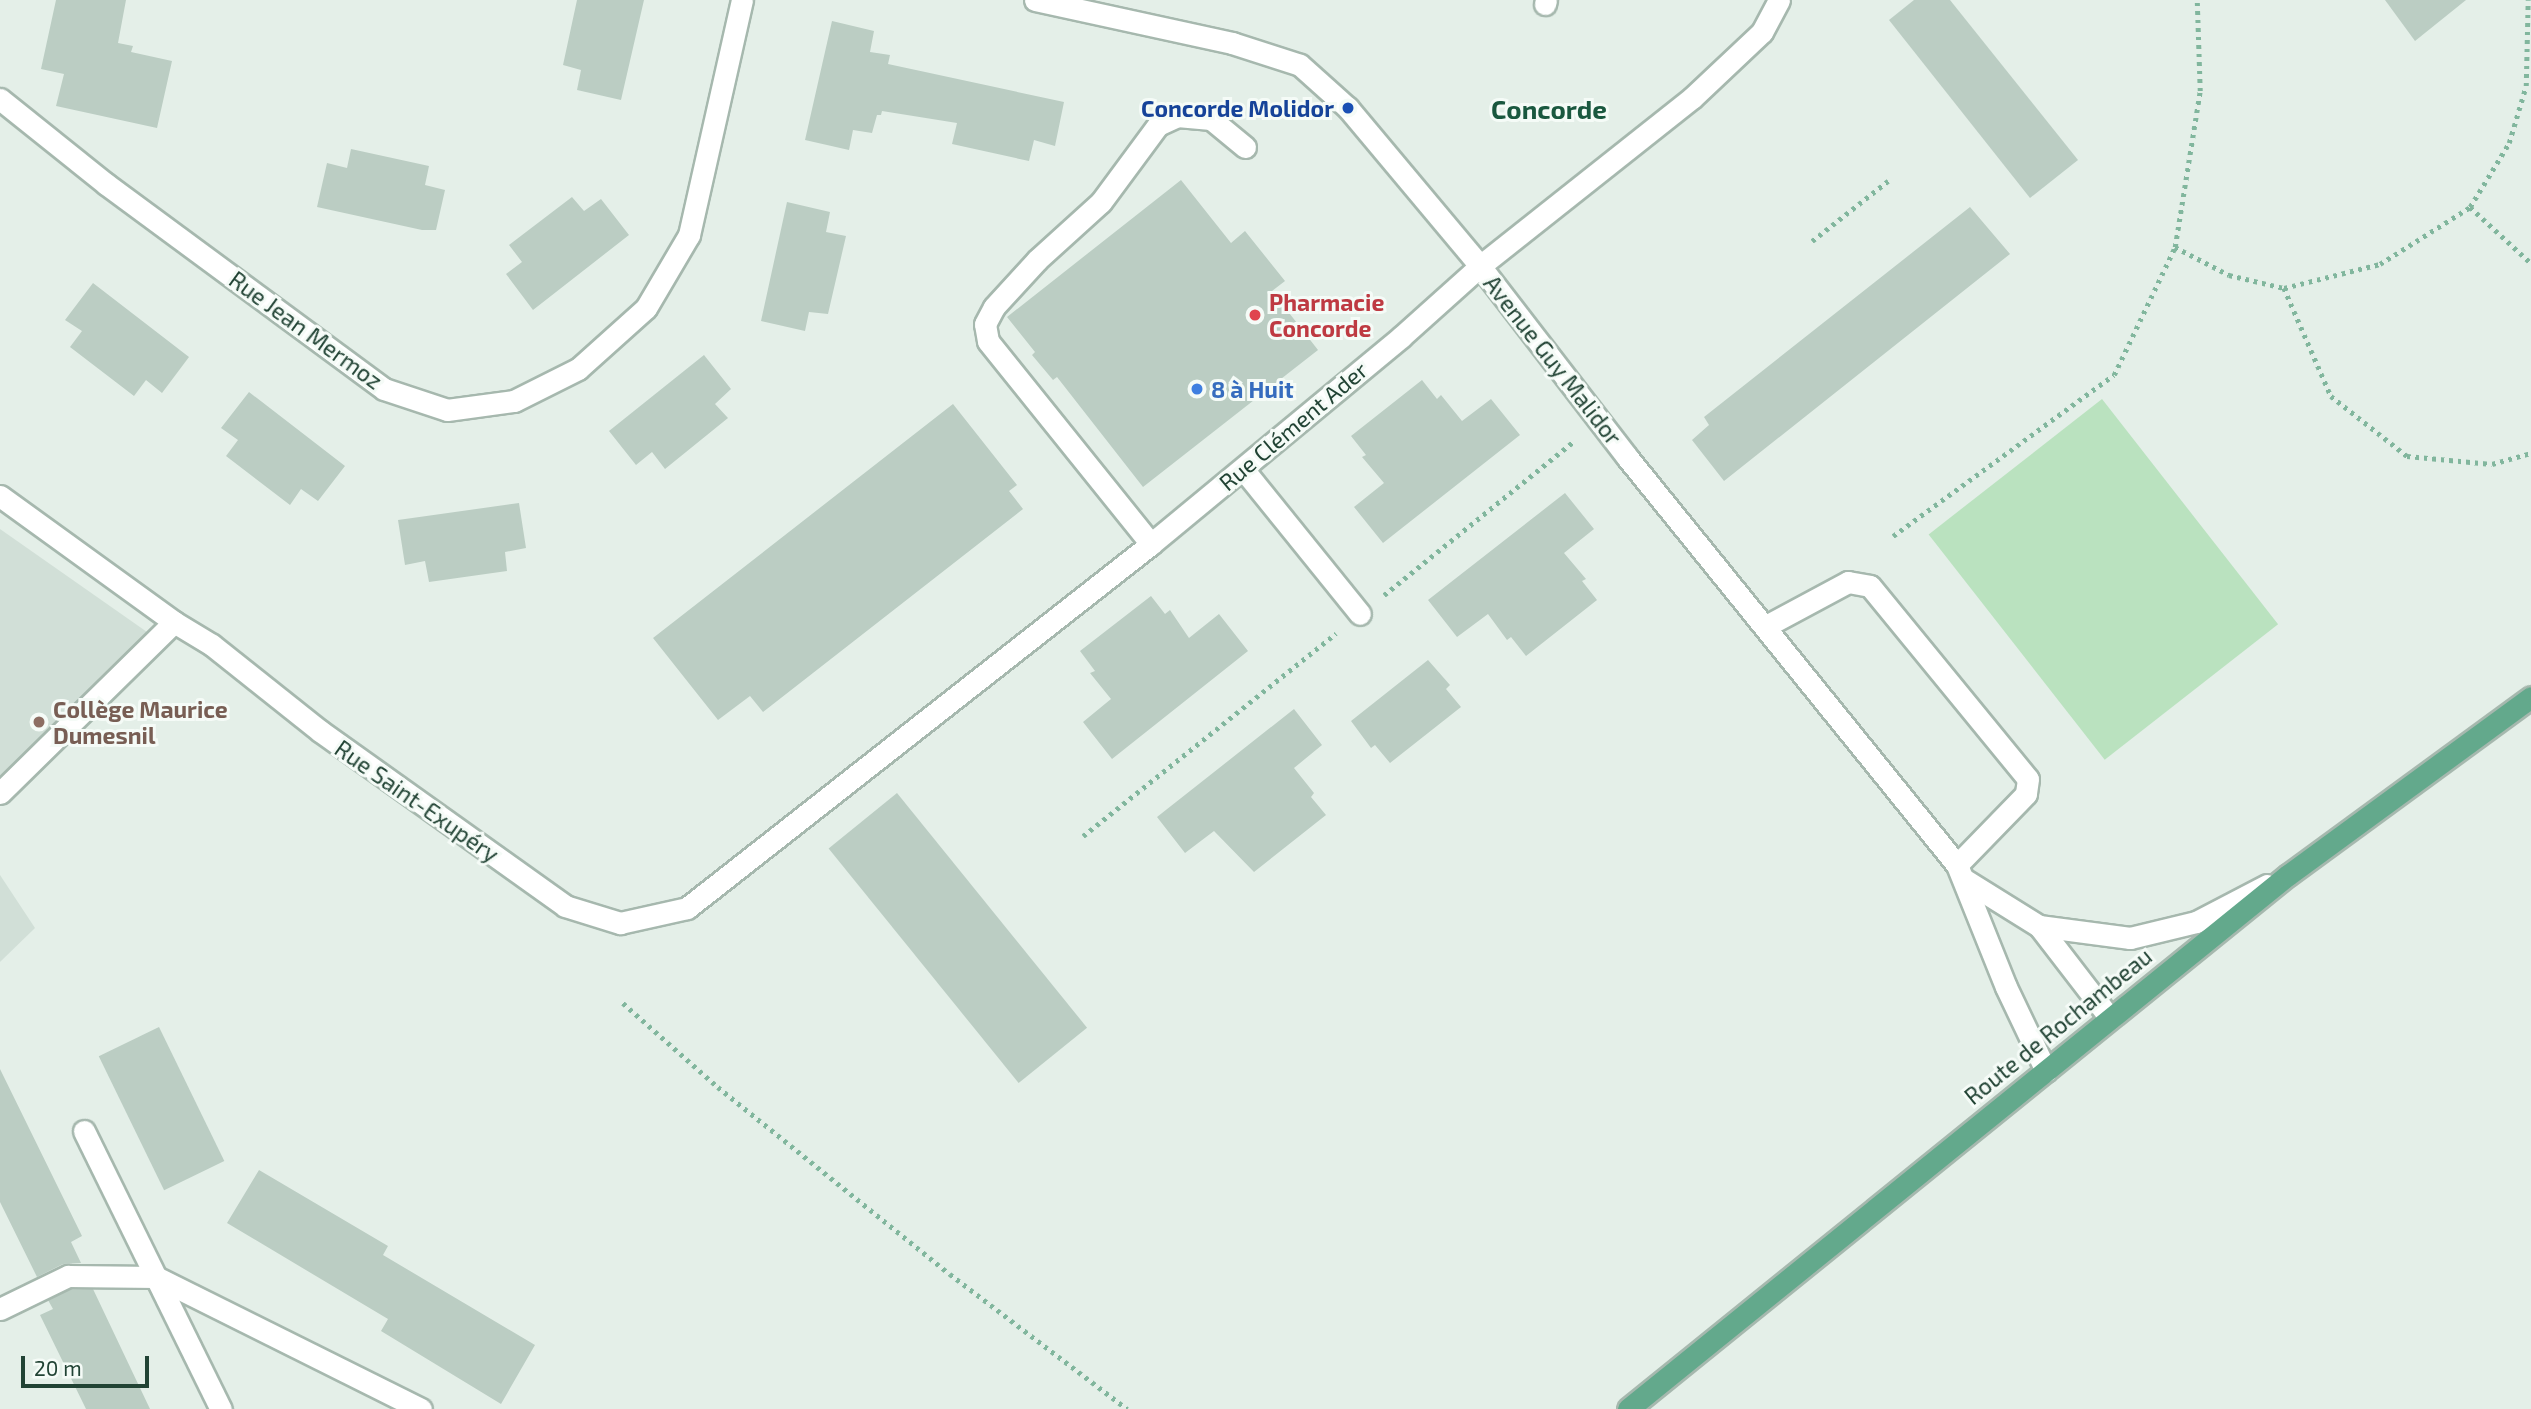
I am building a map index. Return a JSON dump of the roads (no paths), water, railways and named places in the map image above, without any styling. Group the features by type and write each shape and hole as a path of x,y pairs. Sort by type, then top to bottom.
{"main road":[{"name":"Route de Rochambeau","path":"1628,1409 2109,1017 2288,875 2531,697"}],"street":[{"name":"Rue Jean Mermoz","path":"0,99 106,184 384,389 447,410 514,401 578,369 646,308 689,236 742,0"},
{"name":"Avenue Guy Malidor","path":"1035,0 1232,43 1300,65 1348,108 1480,266 1627,457 1766,626 1961,872 2039,926 2109,1017"},
{"name":"Rue Clément Ader","path":"852,780 1151,544 1401,337 1480,266 1692,99 1762,32 1779,0"},
{"path":"1151,544 988,341 985,324 994,307 1037,260 1101,202 1158,125 1177,116 1211,119 1245,147"},
{"path":"1243,468 1360,614"},
{"name":"Rue Saint-Exupéry","path":"0,496 174,622 212,645 320,731 565,906 620,923 687,908 852,780"},
{"path":"1766,626 1848,582 1870,586 2028,779 2026,794 1961,872"},
{"path":"0,793 174,622"},
{"name":"Avenue Guy Malidor","path":"1961,872 2006,987 2046,1071"},
{"name":"Avenue Guy Malidor","path":"2039,926 2130,938 2196,922 2288,875"},
{"path":"84,1131 220,1409"},
{"path":"0,1309 68,1276 156,1277 421,1409"}],"place":[{"name":"Concorde Molidor","path":"1348,108"},
{"name":"Pharmacie Concorde","path":"1255,315"},
{"name":"8 à Huit","path":"1197,389"},
{"name":"Collège Maurice Dumesnil","path":"39,722"}],"district":[{"name":"Concorde","path":"1549,109"}]}
